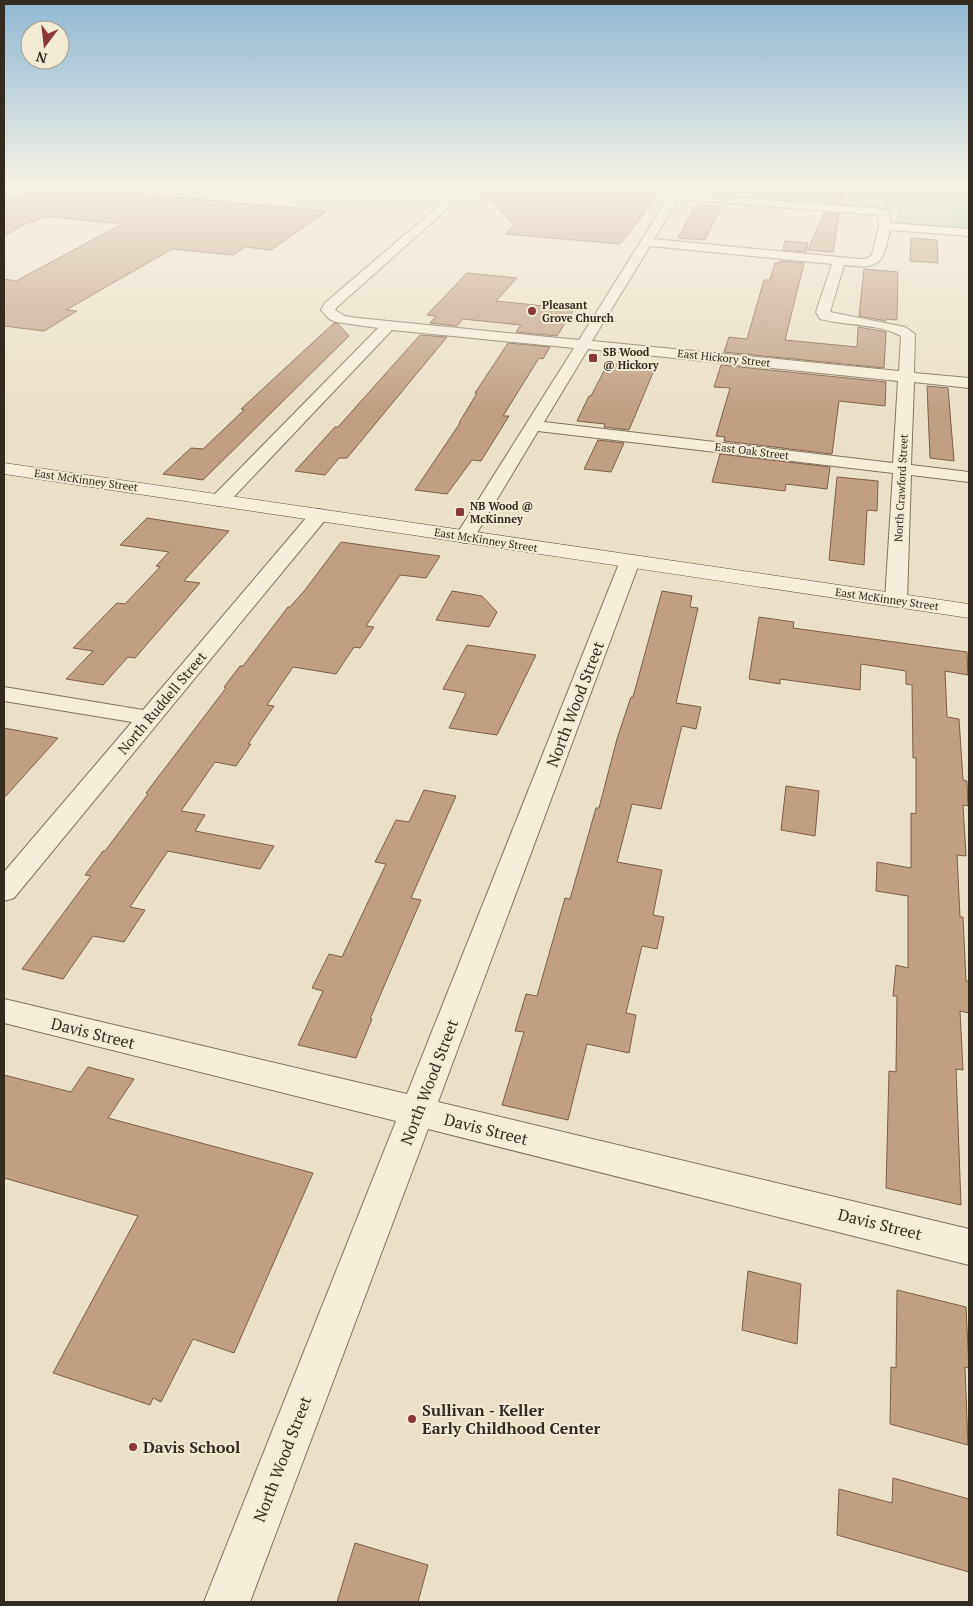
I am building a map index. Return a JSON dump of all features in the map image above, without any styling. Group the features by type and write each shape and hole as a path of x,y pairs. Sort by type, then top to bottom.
{"main road":[{"name":"East McKinney Street","path":"6,471 220,500 969,611"}],"street":[{"name":"East Hickory Street","path":"383,260 330,306 328,310 336,318 389,325 969,382"},
{"path":"465,537 635,260"},
{"path":"828,260 868,262 876,260"},
{"name":"North Crawford Street","path":"839,261 823,312 825,316 839,321 899,329 908,334 896,600"},
{"path":"220,500 389,325"},
{"name":"East Oak Street","path":"534,426 969,477"},
{"name":"North Ruddell Street","path":"4,891 319,515"},
{"name":"North Wood Street","path":"228,1602 630,561"},
{"path":"4,694 150,718"},
{"name":"Davis Street","path":"4,1011 716,1183 969,1247"}],"building":[{"path":"55,260 153,260 66,310 77,311 44,331 4,326 4,279 16,281"},
{"path":"938,260 938,263 910,261"},
{"path":"780,261 804,263 785,340 857,347 858,327 886,332 884,368 724,352 729,337 747,339 764,280 770,280 775,263"},
{"path":"864,269 898,272 897,320 886,319 886,321 859,316"},
{"path":"467,273 517,278 496,301 574,309 557,336 516,332 521,325 463,319 457,326 430,323 436,316 427,315"},
{"path":"334,323 338,324 349,336 203,480 163,474 191,448 203,449 244,410 241,409"},
{"path":"420,335 447,337 347,458 339,458 325,475 295,471 335,427 338,427"},
{"path":"508,343 550,347 543,359 539,358 503,416 509,416 481,461 472,460 447,494 415,490 460,423 477,393 475,393"},
{"path":"608,363 655,368 629,430 604,427 605,424 577,421"},
{"path":"721,365 886,382 885,406 839,401 832,454 724,441 725,437 716,436 730,388 714,387"},
{"path":"927,386 948,388 954,461 930,458"},
{"path":"598,440 624,443 611,472 584,469"},
{"path":"720,454 830,467 827,489 786,484 785,491 712,482"},
{"path":"837,477 878,481 877,511 867,510 864,565 829,560"},
{"path":"147,518 229,531 184,581 200,583 135,658 128,657 103,685 66,679 93,651 73,648 117,603 125,604 160,567 156,566 169,552 120,545"},
{"path":"341,542 440,556 426,578 400,575 366,626 374,627 360,648 354,647 336,674 293,667 267,705 274,706 248,744 251,744 236,766 215,762 181,811 205,815 195,831 274,846 260,869 168,851 130,907 145,910 124,942 93,936 63,979 22,969 91,876 85,875 148,794 146,793 226,688 224,687 240,666 243,666 288,607 305,590"},
{"path":"452,591 482,596 497,612 489,627 436,620"},
{"path":"662,591 692,596 690,607 698,608 676,703 701,707 696,729 682,726 661,809 632,804 617,862 662,870 653,915 664,917 657,949 642,946 626,1013 636,1015 629,1053 587,1044 568,1120 502,1105 524,1032 515,1031 526,994 537,996 565,898 570,899 596,808 599,808 617,739 631,697 633,697"},
{"path":"759,617 794,622 793,628 967,652 968,675 945,671 947,717 959,719 963,780 967,781 968,806 963,805 966,856 957,855 960,917 963,917 966,981 969,981 969,1013 960,1011 963,1070 956,1069 961,1205 886,1188 889,1071 896,1072 897,996 893,996 896,965 908,968 908,896 876,891 877,862 911,868 911,813 916,814 916,758 913,758 912,685 906,684 906,671 861,664 860,690 780,679 780,684 749,679"},
{"path":"467,645 536,655 497,735 449,728 466,693 443,689"},
{"path":"4,728 58,738 4,798"},
{"path":"786,786 819,791 815,836 781,830"},
{"path":"424,790 456,796 411,898 421,900 370,1019 372,1019 356,1058 298,1045 323,991 312,988 329,954 342,957 386,864 375,862 396,820 409,822"},
{"path":"88,1067 134,1079 108,1118 313,1173 234,1353 193,1339 161,1402 153,1398 150,1405 53,1373 138,1216 4,1178 4,1075 71,1092"},
{"path":"748,1271 801,1284 797,1344 742,1330"},
{"path":"897,1290 966,1307 969,1368 965,1367 968,1445 890,1424 891,1367 896,1368"},
{"path":"893,1478 969,1499 969,1572 837,1535 839,1489 892,1503"},
{"path":"355,1543 428,1565 418,1602 337,1602"}],"place":[{"name":"Pleasant Grove Church","path":"532,311"},
{"name":"SB Wood @ Hickory","path":"593,358"},
{"name":"NB Wood @ McKinney","path":"460,512"},
{"name":"Sullivan - Keller Early Childhood Center","path":"412,1419"},
{"name":"Davis School","path":"133,1447"}]}
